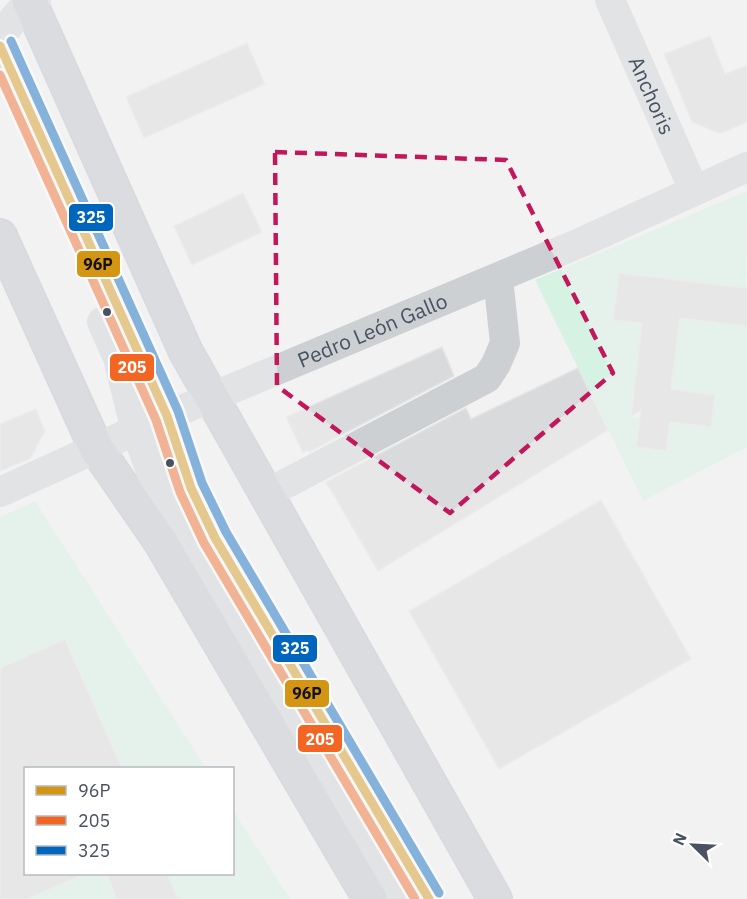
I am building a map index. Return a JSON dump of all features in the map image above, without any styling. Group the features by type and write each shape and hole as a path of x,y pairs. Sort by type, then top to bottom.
{"highway":[{"path":"32,1 186,352 495,899"},
{"path":"0,236 96,448 160,541 370,899"}],"street":[{"name":"Anchoris","path":"610,0 694,190"},
{"path":"0,38 16,16 32,1"},
{"path":"0,46 167,416 191,488 215,538 429,899"},
{"path":"0,95 118,358 136,431 157,487 403,899"},
{"name":"Pedro León Gallo","path":"0,492 167,416 582,242 747,167"},
{"path":"266,494 487,378 505,343 498,278"}],"highlighted area":[{"path":"275,152 506,160 613,373 450,513 277,386"}],"green space":[{"path":"747,191 746,288 619,273 613,319 642,323 630,416 640,418 636,447 666,451 670,422 711,427 715,395 671,389 680,318 747,326 747,447 643,501 535,280"},
{"path":"35,501 205,767 122,767 65,639 15,662 61,767 25,767 0,723 0,517"},
{"path":"234,812 290,899 178,899 167,875 234,875"},
{"path":"66,875 106,875 117,899 28,899 69,881"}],"building":[{"path":"710,36 725,74 747,65 747,122 720,134 692,122 664,54"},
{"path":"247,43 265,84 144,138 126,97"},
{"path":"243,193 262,232 192,265 174,226"},
{"path":"619,273 747,288 747,326 680,318 671,389 715,395 711,427 670,422 666,451 636,447 641,410 631,416 642,323 613,320"},
{"path":"442,347 454,376 309,452 308,450 303,453 286,417"},
{"path":"578,368 608,430 378,571 326,482 466,408 471,419"},
{"path":"36,409 45,431 30,459 0,471 0,424"},
{"path":"601,500 691,659 499,769 409,611"},
{"path":"65,639 122,767 24,767 24,875 82,875 28,899 0,899 0,668"},
{"path":"107,875 168,875 178,899 117,899"}],"transit line":[{"name":"325","path":"11,41 178,411 202,483 226,532 439,893"},
{"name":"96P","path":"0,46 167,416 191,488 215,538 429,899"},
{"name":"205","path":"0,75 156,420 180,492 204,543 415,899"}]}
